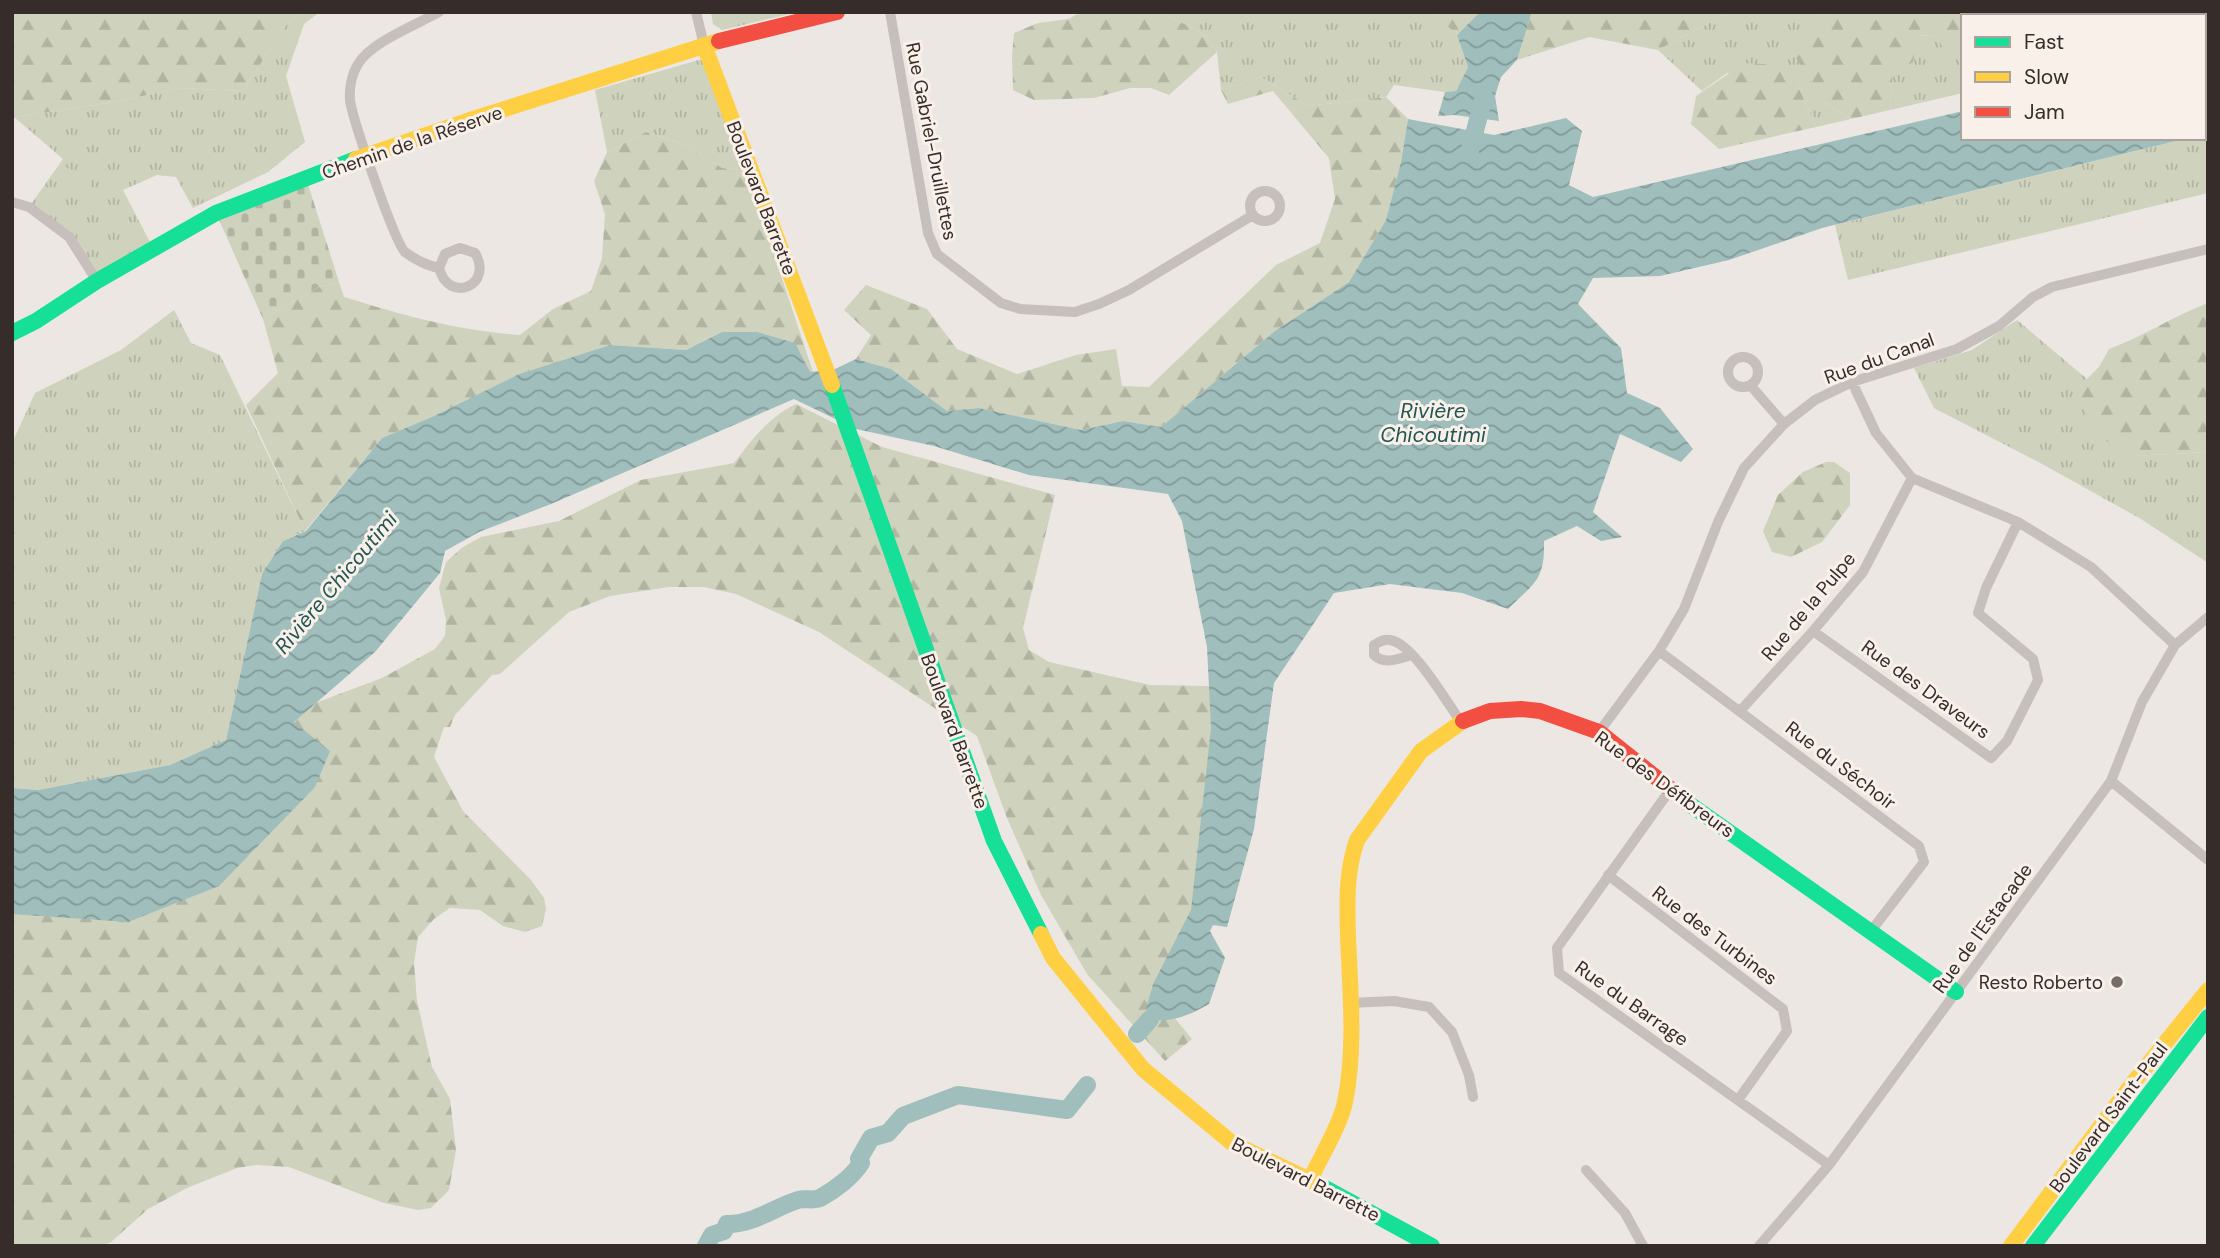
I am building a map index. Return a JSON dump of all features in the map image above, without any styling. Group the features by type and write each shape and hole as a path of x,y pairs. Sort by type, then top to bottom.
{"street":[{"path":"439,12 374,47 359,62 351,80 350,100 366,155 395,235 404,251 430,266 439,268"},
{"path":"696,12 704,45"},
{"name":"Chemin de la Réserve","path":"12,333 216,213 366,155 704,45 837,12"},
{"name":"Rue Gabriel-Druillettes","path":"890,12 932,245 937,254 1001,303 1020,309 1050,312 1076,312 1099,304 1160,273 1253,215"},
{"name":"Boulevard Barrette","path":"704,45 801,299 994,841 1053,958 1143,1069 1232,1143 1310,1180 1432,1246"},
{"path":"12,202 29,207 69,237 97,281"},
{"name":"Rue du Canal","path":"1599,732 1659,651 1684,609 1718,522 1744,468 1784,424 1815,400 1852,382 1956,349 1999,326 2033,297 2052,287 2208,249"},
{"path":"1852,382 1876,433 1912,478 2018,522 2091,567 2175,645"},
{"path":"1751,386 1784,424"},
{"name":"Rue de la Pulpe","path":"1740,711 1863,572 1912,478"},
{"name":"Rue des Draveurs","path":"1813,631 1991,758 2007,741 2038,680 2033,659 1978,613 1986,588 2018,522"},
{"name":"Rue de l'Estacade","path":"1759,1246 1829,1165 2111,781 2142,702 2175,645 2208,617"},
{"name":"Rue du Séchoir","path":"1659,651 1919,846 1924,862 1871,931"},
{"path":"1411,655 1461,722"},
{"name":"Rue des Défibreurs","path":"1310,1180 1345,1105 1351,1039 1348,890 1357,840 1421,751 1461,722 1490,711 1540,711 1599,732 1671,790 1956,992"},
{"path":"2111,781 2208,860"},
{"name":"Rue du Barrage","path":"1671,790 1557,947 1559,973 1829,1165"},
{"name":"Rue des Turbines","path":"1608,876 1783,1009 1787,1031 1738,1100"},
{"name":"Boulevard Saint-Paul","path":"2011,1246 2133,1083 2208,990"},
{"path":"1349,1003 1394,1001 1429,1007 1452,1032 1469,1075 1473,1097"},
{"name":"Boulevard Saint-Paul","path":"2033,1246 2208,1017"},
{"path":"1586,1170 1625,1213 1643,1246"}],"green space":[{"path":"12,12 303,12 285,26 243,91 179,88 115,102 14,117"},
{"path":"303,12 320,12 304,24 286,76 305,142 268,172 193,208 176,177 157,175 123,190 154,250 97,281 69,237 29,207 63,159 14,117 115,102 179,88 243,91 285,26"},
{"path":"711,12 798,12 722,30 713,24"},
{"path":"1080,12 1161,12 1204,34 1217,52 1169,95 1151,88 1130,88 1094,98 1034,100 1013,90 1014,33 1038,23 1069,19"},
{"path":"1161,12 1432,12 1457,35 1468,67 1456,91 1394,85 1386,97 1308,106 1261,77 1221,90 1217,52 1204,34"},
{"path":"1432,12 1480,12 1457,35"},
{"path":"1532,12 1730,12 1658,50 1589,37 1517,60"},
{"path":"1730,12 1832,12 1821,16 1821,100 1851,119 1816,127 1797,83 1727,73 1702,91 1658,50"},
{"path":"1832,12 1995,12 1961,14 1959,55 1946,52 1935,35 1918,36 1913,62 1893,73 1890,110 1851,119 1821,100 1789,46 1821,16"},
{"path":"2035,12 2055,14 1993,14"},
{"path":"2099,12 2101,14 2055,14"},
{"path":"2099,12 2208,12 2208,37 2206,14"},
{"path":"1935,35 1959,55 1961,53 1961,93 1890,110 1893,72 1918,36"},
{"path":"702,59 746,170 722,168 686,145 646,132 607,152 595,90"},
{"path":"1744,63 1779,65 1797,83 1816,127 1719,149 1691,124 1696,96"},
{"path":"1261,77 1308,106 1386,97 1408,119 1401,162 1386,220 1349,282 1275,331 1161,427 1123,421 1081,430 979,408 947,411 891,369 856,359 871,335 844,310 866,285 927,309 957,349 1017,374 1076,355 1116,349 1122,386 1149,387 1276,265 1320,243 1335,199 1329,158 1273,91 1228,104 1221,90"},
{"path":"646,132 686,145 722,168 746,170 813,372 722,332 686,350 610,345 519,374 382,438 305,531 246,405 278,373 263,319 319,287 339,282 344,297 367,304 452,326 520,335 553,309 591,291 602,258 605,214 594,181 607,152"},
{"path":"2206,134 2208,193 1848,280 1835,225 2180,140 2206,140"},
{"path":"66,167 92,180 89,190 78,196 58,182"},
{"path":"306,178 339,282 319,287 263,319 216,213"},
{"path":"2208,303 2208,452 2131,456 2097,435 2076,390 2099,367 2109,349"},
{"path":"174,310 191,343 220,355 305,531 283,541 262,574 226,740 170,765 38,790 12,788 12,443 35,393 121,350"},
{"path":"2017,320 2087,379 2076,390 2131,456 2208,452 2208,563 2141,519 1934,408 1914,368 1972,350"},
{"path":"796,404 882,447 1055,495 1023,628 1029,650 1049,662 1150,685 1210,686 1212,735 1192,912 1151,989 1192,1039 1165,1061 1087,974 1041,895 1007,818 977,736 819,632 736,594 704,587 669,587 610,596 569,612 500,674 492,675 455,715 450,727 444,727 434,757 463,811 530,879 544,898 546,909 542,926 525,932 503,926 480,910 450,908 434,919 418,937 414,963 417,1001 432,1067 450,1099 456,1150 449,1190 431,1208 418,1210 384,1203 289,1167 256,1165 237,1168 187,1188 148,1209 103,1246 12,1246 12,897 291,719 302,708 382,678 435,649 445,636 446,620 439,588 446,562 463,547 481,537 559,521 641,480 734,463 769,422"},
{"path":"1826,462 1834,462 1850,473 1850,505 1822,542 1791,557 1772,552 1763,531 1778,495 1803,472"}],"water":[{"path":"1480,12 1532,12 1517,60 1501,77 1495,96 1499,121 1455,115 1438,116 1445,92 1456,91 1468,67 1457,35"},
{"name":"Rivière Chicoutimi","path":"1961,111 1961,140 2180,140 1822,228 1729,260 1660,276 1593,278 1578,304 1621,348 1627,393 1660,408 1693,449 1681,462 1620,434 1593,512 1622,537 1601,541 1577,526 1544,541 1540,573 1531,587 1508,609 1462,593 1390,584 1334,593 1274,683 1254,829 1227,927 1213,925 1210,931 1225,958 1209,1004 1188,1014 1158,1020 1150,1019 1146,1009 1153,984 1191,910 1211,728 1207,647 1182,521 1168,494 1029,475 934,446 856,429 794,399 551,504 479,532 445,551 440,573 375,652 294,722 330,751 315,787 219,886 128,922 12,914 12,788 38,790 170,765 226,740 262,574 283,541 306,531 382,438 519,374 610,345 686,350 722,332 757,332 795,343 810,372 835,369 856,359 891,369 947,411 979,408 1081,430 1123,421 1161,427 1275,331 1349,282 1386,220 1401,162 1408,119 1494,135 1566,118 1582,131 1569,185 1593,197"}],"waterway":[{"name":"Rivière Chicoutimi","path":"1469,154 1484,96"},
{"path":"1137,1034 1150,1019"},
{"path":"706,1246 712,1235 724,1231 727,1224 745,1222 789,1203 817,1199 831,1191 861,1163 859,1159 871,1138 888,1133 903,1116 958,1095 1067,1110 1087,1085"}],"traffic: fast":[{"path":"12,333 216,213 356,159"},
{"path":"832,385 994,841 1041,934"},
{"path":"1688,803 1956,992"},
{"path":"2033,1246 2208,1017"},
{"path":"1316,1183 1432,1246"}],"traffic: slow":[{"path":"356,159 719,41"},
{"path":"704,45 832,385"},
{"path":"1310,1180 1339,1120 1348,1082 1351,1019 1348,899 1349,875 1357,840 1421,751 1463,721"},
{"path":"1041,934 1053,958 1143,1069 1232,1143 1316,1183"},
{"path":"2011,1246 2133,1083 2208,990"}],"traffic: jam":[{"path":"719,41 837,12"},
{"path":"1463,721 1490,711 1521,709 1540,711 1599,732 1688,803"}],"place":[{"name":"Resto Roberto","path":"2117,982"}]}
